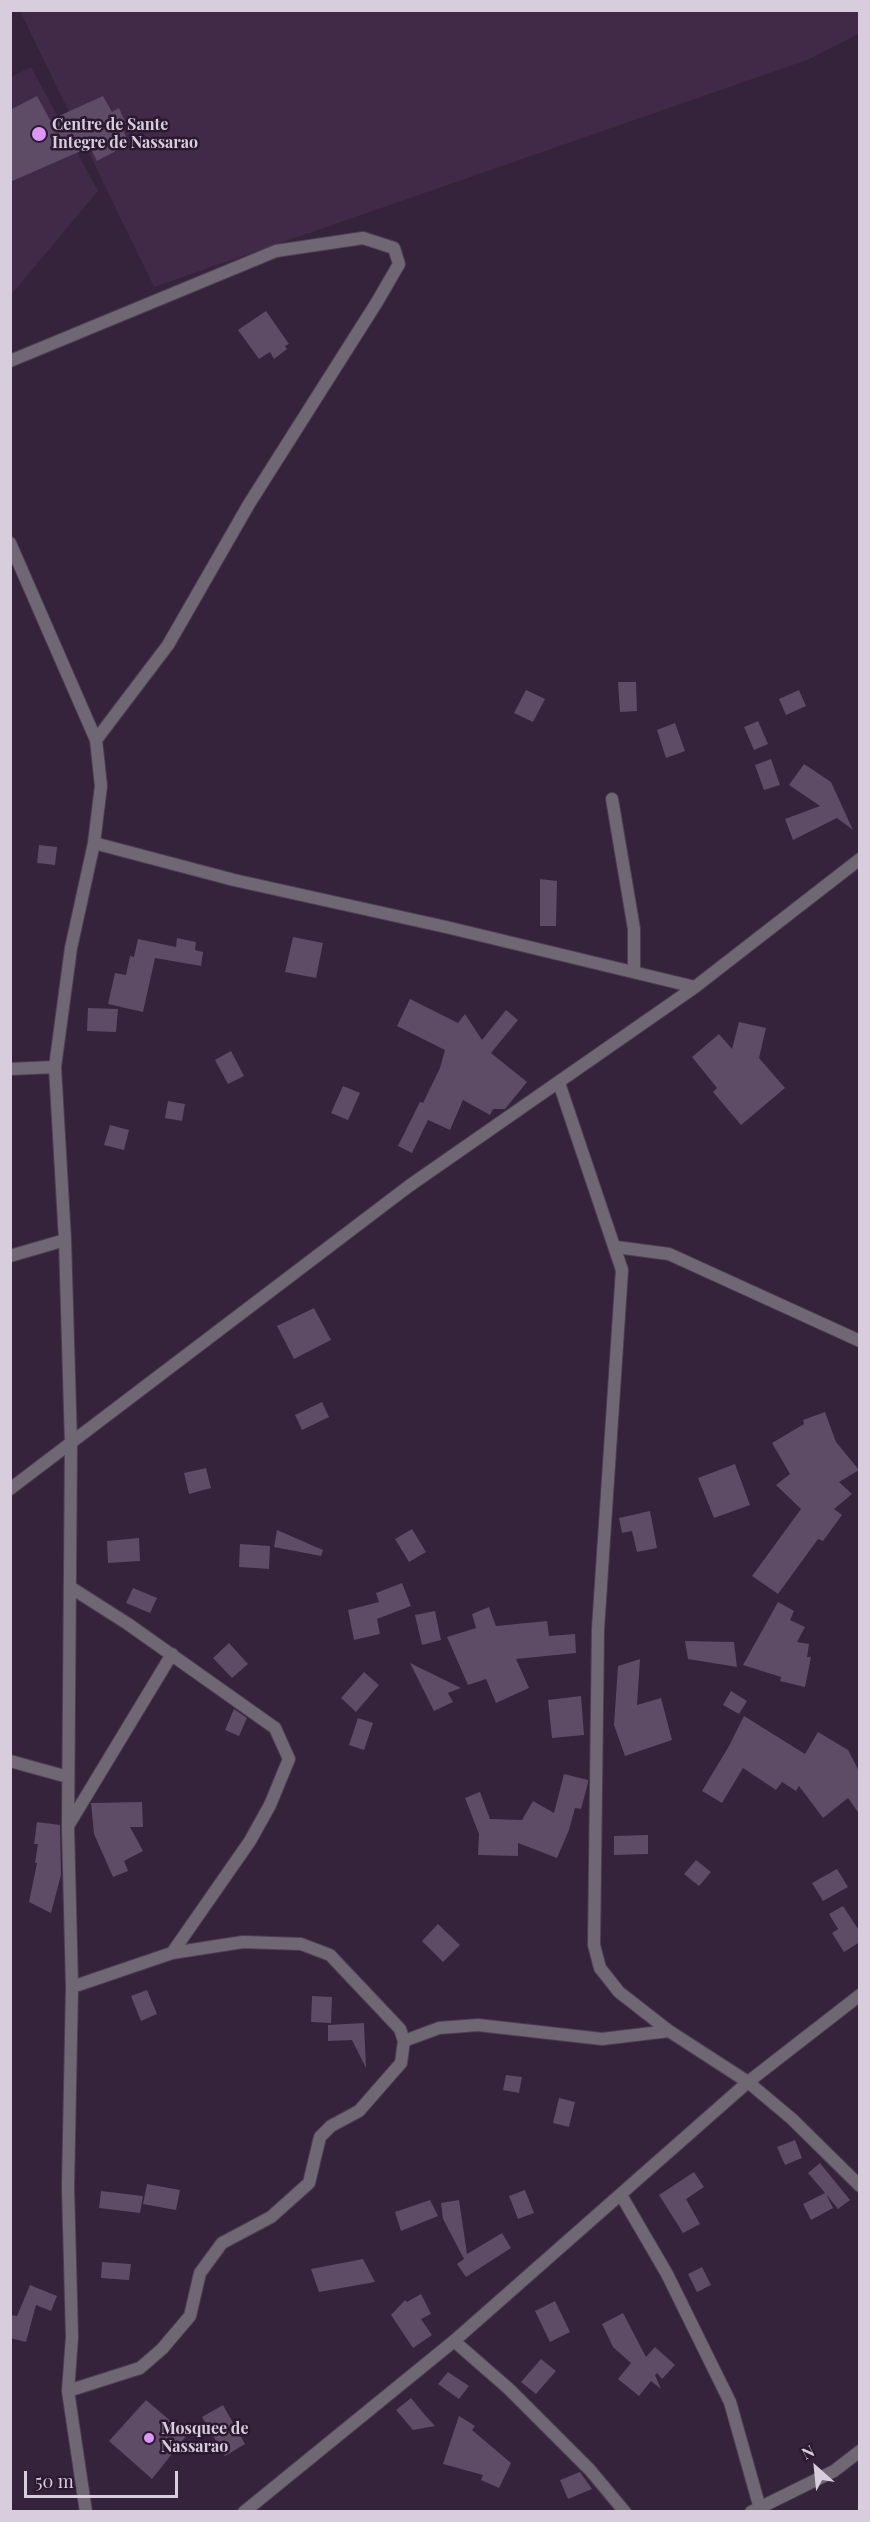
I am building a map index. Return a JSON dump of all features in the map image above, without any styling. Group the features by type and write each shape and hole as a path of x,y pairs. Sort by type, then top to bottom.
{"street":[{"path":"10,361 276,251 363,238 394,248 399,264 249,504 168,645 96,740"},
{"path":"10,543 96,740 100,786 94,843 71,948 55,1067 65,1240 71,1443 68,1827 72,1987 68,2187 72,2337 68,2391 86,2511"},
{"path":"612,799 634,929 634,971"},
{"path":"94,843 234,880 695,987"},
{"path":"10,1489 408,1186 695,987 860,859"},
{"path":"10,1069 55,1067"},
{"path":"559,1083 622,1270 622,1300 598,1629 594,1945 600,1968 618,1992 669,2031 748,2082 792,2119 860,2186"},
{"path":"10,1256 65,1240"},
{"path":"615,1247 669,1254 860,1341"},
{"path":"70,1587 172,1654 275,1728 289,1759 270,1805 250,1841 172,1953"},
{"path":"68,1827 172,1654"},
{"path":"10,1761 68,1777"},
{"path":"68,2391 140,2368 162,2349 190,2316 200,2273 222,2243 271,2217 309,2183 320,2137 331,2126 359,2111 387,2080 401,2063 404,2041 400,2029 330,1955 301,1944 243,1942 172,1953 72,1987"},
{"path":"244,2511 454,2341 748,2082 860,1995"},
{"path":"404,2041 439,2028 478,2025 602,2039 669,2031"},
{"path":"621,2195 667,2274 730,2402 757,2510 834,2471 860,2451"},
{"path":"454,2341 509,2389 590,2470 625,2511"}],"shaded area":[{"path":"859,10 860,33 807,60 154,287 20,11"},
{"name":"Centre de Sante Integre de Nassarao","path":"31,67 98,191 11,295 11,77"}],"building":[{"path":"37,96 50,120 103,96 112,112 119,108 126,124 122,127 129,144 97,161 90,147 10,182 10,110"},
{"path":"266,311 289,344 285,346 287,349 274,359 270,352 259,359 238,330"},
{"path":"618,682 636,682 637,711 620,712"},
{"path":"526,690 545,699 533,722 514,713"},
{"path":"799,690 806,706 786,715 779,699"},
{"path":"758,721 768,744 754,750 744,727"},
{"path":"675,723 685,751 666,758 657,730"},
{"path":"771,759 780,785 764,790 755,765"},
{"path":"804,764 831,782 853,830 837,818 793,840 785,819 820,806 789,785"},
{"path":"39,845 57,847 55,865 37,863"},
{"path":"540,879 557,881 556,926 540,926"},
{"path":"293,937 323,943 316,978 285,972"},
{"path":"177,938 196,942 195,950 203,952 201,966 155,958 143,1012 108,1004 115,973 126,975 130,956 134,957 138,939 176,947"},
{"path":"410,999 458,1023 465,1014 482,1040 506,1010 518,1020 491,1053 527,1082 505,1109 493,1109 490,1115 463,1100 450,1130 428,1120 412,1153 398,1146 420,1102 423,1103 440,1068 445,1050 397,1026"},
{"path":"88,1008 118,1009 116,1032 87,1031"},
{"path":"739,1022 766,1028 759,1058 785,1088 741,1125 713,1092 717,1088 692,1057 719,1034 732,1049"},
{"path":"231,1051 244,1076 228,1084 215,1060"},
{"path":"343,1086 360,1093 348,1120 331,1113"},
{"path":"168,1101 185,1104 182,1121 165,1118"},
{"path":"110,1125 129,1130 124,1150 104,1145"},
{"path":"314,1308 331,1340 294,1359 277,1326"},
{"path":"322,1402 329,1417 302,1430 295,1415"},
{"path":"825,1412 836,1442 859,1470 839,1482 852,1494 834,1509 842,1515 823,1541 818,1539 778,1594 752,1576 801,1509 776,1485 790,1474 772,1443 804,1424 803,1420"},
{"path":"735,1464 750,1505 714,1518 698,1478"},
{"path":"206,1468 211,1488 189,1494 184,1473"},
{"path":"650,1511 657,1548 637,1552 632,1531 622,1533 619,1518"},
{"path":"412,1529 426,1552 409,1562 395,1539"},
{"path":"277,1530 323,1550 321,1556 274,1547"},
{"path":"139,1538 140,1561 108,1563 107,1541"},
{"path":"240,1544 270,1546 269,1569 239,1567"},
{"path":"402,1583 411,1606 377,1619 380,1634 354,1640 348,1610 379,1602 376,1593"},
{"path":"133,1588 157,1598 150,1613 126,1603"},
{"path":"778,1602 794,1611 790,1620 805,1627 797,1642 809,1644 807,1657 811,1657 805,1687 780,1681 781,1677 743,1665"},
{"path":"489,1607 496,1626 547,1621 549,1636 575,1634 576,1653 516,1659 529,1688 496,1703 486,1679 468,1685 447,1637 476,1628 472,1614"},
{"path":"435,1611 441,1640 422,1645 415,1615"},
{"path":"685,1641 734,1642 737,1667 688,1659"},
{"path":"229,1643 248,1664 232,1678 213,1658"},
{"path":"640,1659 637,1705 661,1698 672,1740 625,1756 614,1725 618,1666"},
{"path":"410,1663 461,1688 448,1693 453,1702 434,1711"},
{"path":"364,1672 379,1685 356,1712 341,1698"},
{"path":"731,1691 747,1701 739,1714 723,1705"},
{"path":"581,1696 584,1735 552,1738 548,1700"},
{"path":"234,1709 247,1718 239,1736 225,1730"},
{"path":"744,1716 805,1754 818,1732 848,1750 860,1773 860,1815 848,1798 823,1818 799,1786 796,1791 782,1782 776,1790 743,1768 722,1803 702,1791"},
{"path":"358,1718 373,1723 364,1750 349,1745"},
{"path":"564,1774 588,1780 588,1783 581,1809 575,1808 569,1830 557,1858 518,1843 518,1856 478,1855 479,1834 465,1798 480,1792 490,1819 522,1820 533,1801 554,1813"},
{"path":"142,1802 143,1827 130,1827 143,1851 124,1861 128,1871 113,1877 94,1834 91,1803"},
{"path":"37,1822 60,1825 61,1875 51,1913 29,1902 37,1863 35,1863 38,1844 34,1844"},
{"path":"648,1835 648,1854 614,1855 614,1836"},
{"path":"696,1860 711,1872 699,1886 684,1874"},
{"path":"837,1869 848,1887 823,1901 812,1883"},
{"path":"843,1906 860,1932 860,1942 844,1952 832,1933 838,1929 829,1914"},
{"path":"438,1924 460,1945 443,1962 422,1941"},
{"path":"147,1990 157,2014 141,2021 131,1996"},
{"path":"312,1996 332,1997 331,2023 311,2022"},
{"path":"364,2023 366,2068 352,2040 328,2041 328,2025"},
{"path":"506,2075 522,2077 519,2093 503,2090"},
{"path":"559,2098 575,2102 569,2127 553,2123"},
{"path":"795,2140 802,2158 785,2165 777,2147"},
{"path":"820,2163 850,2200 838,2209 826,2194 833,2208 811,2220 803,2204 825,2193 808,2173"},
{"path":"694,2172 704,2187 686,2199 700,2224 683,2233 659,2195"},
{"path":"147,2184 180,2190 176,2210 143,2204"},
{"path":"525,2190 534,2213 518,2219 509,2196"},
{"path":"101,2191 143,2196 140,2213 99,2208"},
{"path":"430,2200 438,2216 401,2231 395,2212"},
{"path":"459,2200 467,2254 502,2233 511,2248 466,2277 457,2264 464,2259 443,2219 441,2203"},
{"path":"363,2259 375,2282 319,2292 311,2269"},
{"path":"102,2262 131,2264 129,2280 101,2278"},
{"path":"702,2267 711,2285 697,2292 688,2274"},
{"path":"30,2285 57,2296 51,2311 36,2305 26,2342 10,2338 10,2315 17,2316"},
{"path":"421,2294 431,2314 421,2319 432,2335 413,2348 391,2315 405,2300 407,2302"},
{"path":"555,2301 570,2332 550,2342 535,2311"},
{"path":"623,2313 646,2357 655,2347 675,2365 662,2379 657,2373 655,2375 661,2389 651,2381 639,2396 618,2379 631,2363 613,2347 602,2324"},
{"path":"541,2359 556,2371 536,2394 521,2382"},
{"path":"448,2372 469,2386 459,2399 438,2384"},
{"path":"411,2398 435,2426 413,2430 396,2410"},
{"name":"Mosquee de Nassarao","path":"146,2400 187,2435 152,2479 109,2441"},
{"path":"223,2405 245,2444 225,2456 202,2417"},
{"path":"459,2416 475,2426 472,2430 511,2463 499,2488 481,2480 483,2475 443,2464"},
{"path":"580,2472 592,2489 568,2499 560,2480"}],"place":[{"name":"Centre de Sante Integre de Nassarao","path":"39,134"},
{"name":"Mosquee de Nassarao","path":"149,2438"}]}
